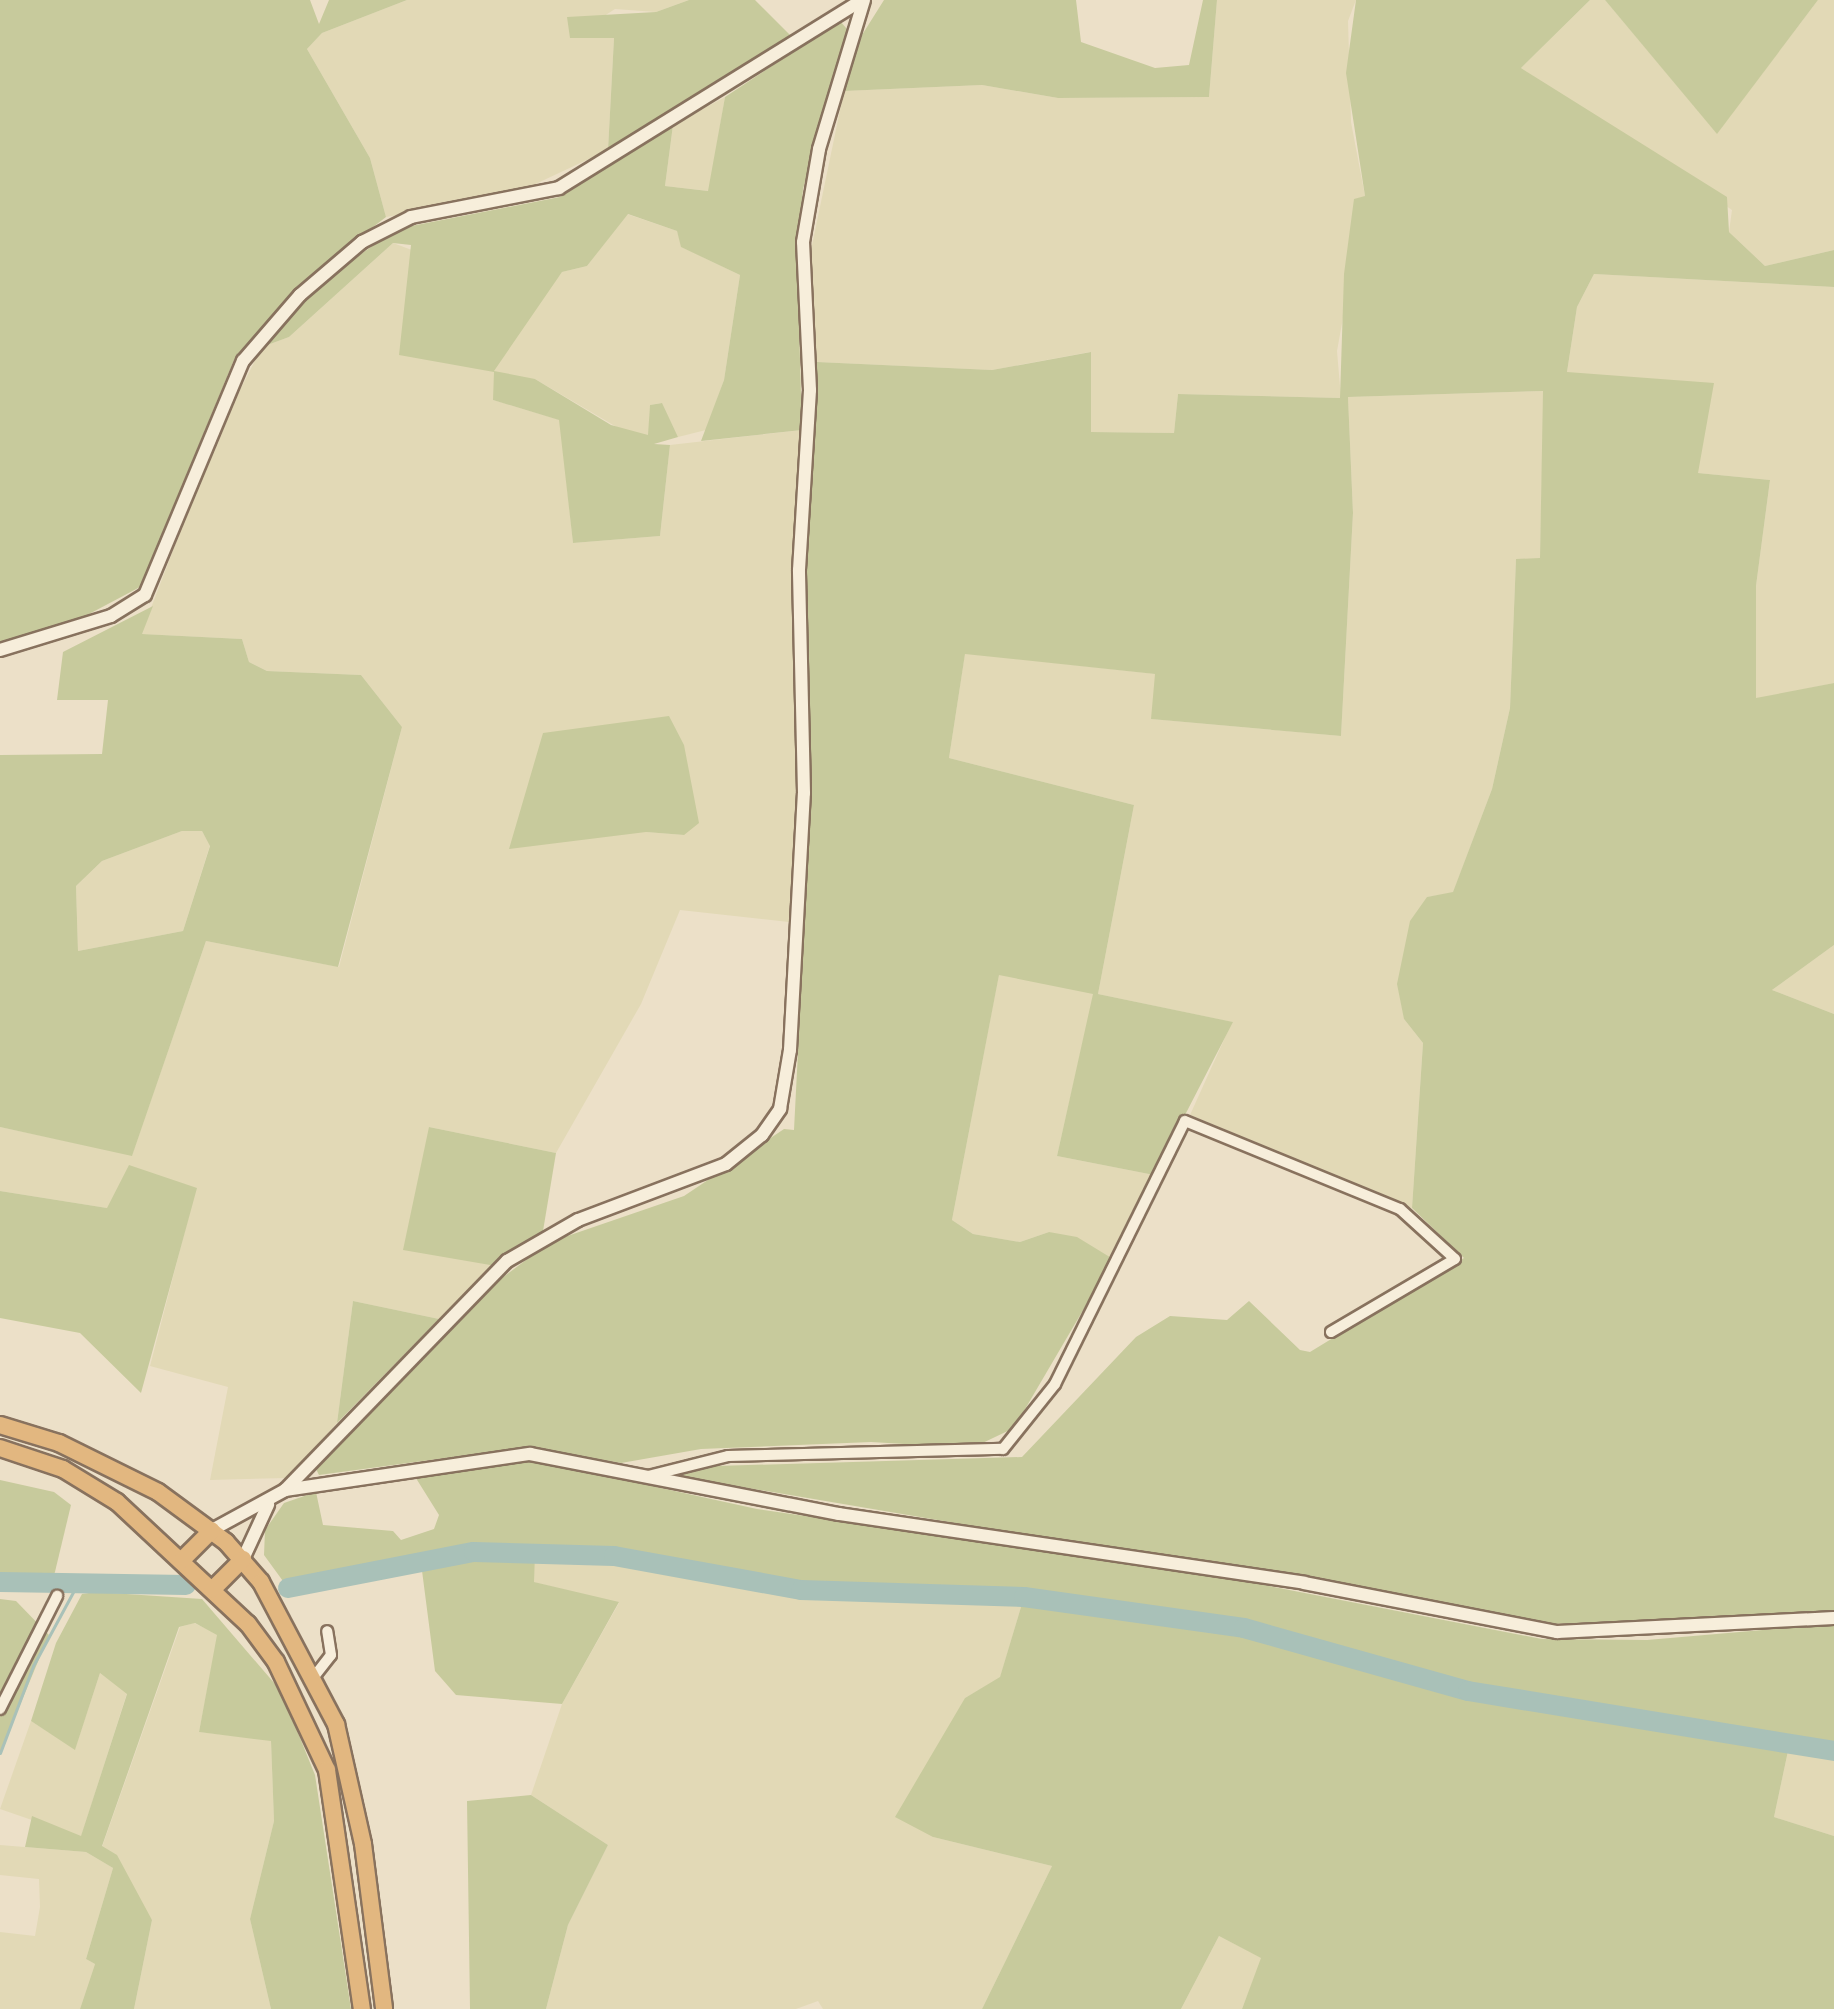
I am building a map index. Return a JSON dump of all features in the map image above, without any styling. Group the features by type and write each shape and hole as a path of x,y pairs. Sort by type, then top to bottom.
{"highway":[{"path":"0,1425 83,1454 212,1530 243,1559 313,1678 336,1724 363,1844 384,2009"},
{"path":"0,1448 91,1484 182,1560 276,1662 327,1770 362,2009"},
{"path":"182,1560 212,1530"},
{"path":"212,1590 243,1559"}],"street":[{"path":"0,650 111,616 145,595 238,370 291,304 362,242 411,217 559,188 863,0"},
{"path":"212,1530 285,1490 507,1261 578,1220 726,1164 762,1135 780,1109 790,1050 804,793 799,570 810,390 803,242 819,149 863,0"},
{"path":"648,1476 728,1456 1003,1449 1055,1384 1185,1121 1411,1214 1455,1259 1331,1332"},
{"path":"285,1490 508,1455 648,1476 839,1514 1304,1583 1557,1632 1834,1618"},
{"path":"243,1559 272,1499"},
{"path":"0,1709 57,1596"},
{"path":"313,1678 331,1655 327,1631"}],"shaded area":[{"path":"407,0 689,0 656,12 615,9 570,38 614,38 608,150 512,195 386,217 370,158 307,49 322,33"},
{"path":"1217,0 1356,0 1348,21 1351,122 1365,196 1337,351 1341,398 1178,394 1174,433 1091,432 1090,352 992,370 817,362 810,255 844,91 982,85 1058,98 1209,97"},
{"path":"1590,0 1605,0 1717,133 1818,0 1834,0 1834,250 1765,266 1729,232 1732,210 1521,68"},
{"path":"725,97 709,191 665,186 673,125"},
{"path":"627,214 677,231 682,247 740,275 724,380 706,430 678,437 661,403 650,405 649,436 620,429 535,379 493,400 560,420 573,543 660,536 670,445 802,430 791,571 798,749 789,922 680,910 641,1004 556,1153 429,1127 496,1266 439,1319 353,1301 337,1423 287,1478 210,1480 228,1387 150,1366 196,1188 107,1208 0,1191 0,1127 132,1155 206,941 339,967 402,727 361,675 267,671 249,662 242,639 141,634 218,433 262,347 289,337 393,243 541,298 562,272 587,266","holes":["669,716 684,835 646,832"]},
{"path":"1594,274 1834,287 1834,683 1756,699 1756,586 1770,480 1698,473 1567,372 1577,307"},
{"path":"1544,391 1540,559 1516,559 1510,708 1492,789 1453,893 1427,897 1404,1019 1423,1043 1412,1208 1190,1115 1232,1022 1098,994 1134,805 949,758 965,653 1156,674 1152,719 1341,736 1353,513 1348,397"},
{"path":"182,831 202,831 210,845 183,931 78,951 76,886 102,861"},
{"path":"1834,945 1834,1014 1772,990"},
{"path":"999,974 1094,993 1057,1156 1154,1175 1113,1259 1049,1232 1020,1242 973,1234 952,1220"},
{"path":"534,1554 691,1566 802,1590 1024,1597 1000,1678 965,1698 933,1837 1052,1866 982,2009 823,2009 818,2001 796,2009 546,2009 568,1925 608,1845 531,1795 562,1704 619,1603 533,1582"},
{"path":"194,1623 218,1634 199,1732 271,1740 274,1821 250,1919 271,2009 134,2009 152,1920 102,1847 180,1627"},
{"path":"100,1673 127,1693 81,1837 0,1809 31,1721 75,1749"},
{"path":"1788,1751 1834,1751 1834,1836 1774,1817"},
{"path":"0,1845 86,1852 113,1868 86,1959 95,1964 80,2009 0,2009 0,1932 35,1936 40,1907 39,1879 0,1875"},
{"path":"1219,1936 1262,1958 1242,2009 1181,2009"}],"green space":[{"path":"0,0 310,0 319,24 329,0 407,0 322,33 307,49 370,158 386,217 308,277 234,360 140,587 74,622 0,642"},
{"path":"689,0 755,0 791,36 608,150 614,38 570,38 567,17 656,12"},
{"path":"884,0 1076,0 1081,42 1155,68 1189,65 1203,0 1217,0 1209,97 1058,98 982,85 844,91 862,35"},
{"path":"1356,0 1590,0 1521,68 1727,197 1729,232 1765,266 1834,250 1834,287 1594,274 1577,307 1567,372 1714,383 1698,473 1770,480 1756,586 1756,698 1834,683 1834,945 1772,990 1834,1014 1834,1611 1553,1624 677,1476 716,1466 1022,1457 1136,1337 1170,1316 1227,1320 1249,1301 1300,1350 1310,1352 1464,1258 1412,1208 1423,1043 1404,1019 1397,984 1410,921 1427,897 1453,892 1492,789 1510,708 1516,559 1540,558 1543,391 1348,397 1353,513 1341,736 1151,719 1155,674 965,654 949,758 1134,805 1098,994 1233,1022 1154,1175 1057,1156 1093,994 999,975 952,1220 973,1234 1020,1242 1049,1232 1077,1237 1113,1259 1014,1428 972,1448 871,1442 701,1449 621,1463 527,1447 319,1475 316,1469 498,1281 550,1242 684,1196 784,1129 794,1130 811,797 806,585 817,362 992,370 1091,352 1091,432 1174,433 1178,394 1340,398 1344,274 1354,199 1365,196 1346,73"},
{"path":"1605,0 1818,0 1717,134"},
{"path":"840,21 847,29 803,189 797,253 802,430 701,441 724,380 740,275 681,247 677,231 628,214 587,266 562,272 494,371 535,379 611,425 648,435 650,405 662,403 678,437 654,444 670,445 660,536 573,543 559,420 493,400 494,372 399,355 411,245 393,243 289,337 262,347 329,277 396,229 560,197 673,125 665,186 708,191 725,97"},
{"path":"153,606 142,634 242,639 249,662 267,671 361,675 402,727 338,967 206,941 132,1156 0,1127 0,755 102,754 108,700 57,700 63,652","holes":["182,831 202,831 210,846 183,931 78,951 76,886 102,861"]},
{"path":"669,716 684,745 699,823 684,835 646,832 509,849 543,733"},
{"path":"429,1127 556,1153 543,1231 496,1266 403,1250"},
{"path":"129,1165 197,1188 141,1393 80,1333 0,1318 0,1191 107,1208"},
{"path":"353,1301 439,1319 337,1423"},
{"path":"528,1459 757,1509 1223,1577 1542,1639 1647,1640 1834,1624 1834,1751 1788,1751 1774,1817 1834,1836 1834,2009 1242,2009 1261,1958 1219,1936 1181,2009 982,2009 1052,1866 933,1837 895,1817 965,1698 1000,1677 1024,1597 801,1590 691,1566 535,1554 534,1582 619,1602 562,1704 456,1695 435,1671 421,1563 288,1588 264,1555 265,1530 284,1503 316,1492 323,1525 393,1531 401,1540 434,1529 439,1515 414,1475"},
{"path":"0,1480 54,1492 71,1505 54,1576 0,1573"},
{"path":"96,1592 202,1599 281,1691 315,1775 351,2009 271,2009 250,1919 274,1821 271,1741 199,1732 217,1635 195,1623 179,1627 102,1846 117,1855 152,1920 134,2009 80,2009 95,1964 86,1959 113,1868 86,1852 25,1847 32,1816 81,1836 127,1694 100,1673 75,1750 31,1721 56,1643 82,1594"},
{"path":"0,1599 16,1601 49,1635 0,1753"},
{"path":"531,1795 608,1845 568,1925 546,2009 470,2009 467,1801"}],"waterway":[{"path":"288,1588 474,1552 614,1556 801,1590 1024,1597 1244,1628 1468,1691 1834,1751"},
{"path":"0,1753 33,1666 79,1581"},
{"path":"0,1582 186,1585"}]}
